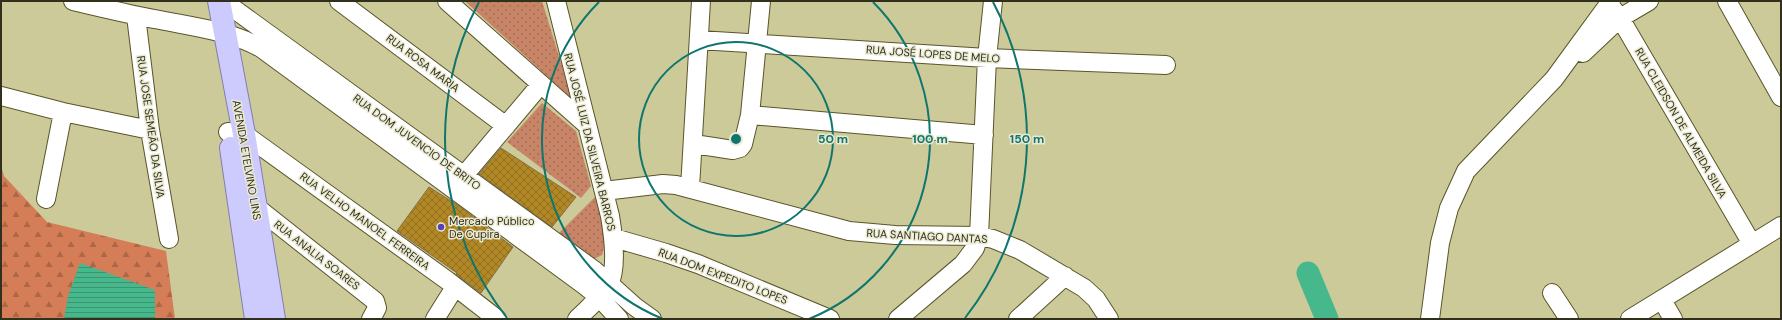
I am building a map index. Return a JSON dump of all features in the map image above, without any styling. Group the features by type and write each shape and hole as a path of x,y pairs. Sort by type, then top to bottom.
{"main road":[{"name":"AVENIDA ETELVINO LINS","path":"208,1 218,31 236,133 256,319"},
{"name":"AVENIDA ETELVINO LINS","path":"218,31 219,1"},
{"name":"AVENIDA ETELVINO LINS","path":"236,133 255,206 274,319"}],"street":[{"name":"RUA DOM JUVENCIO DE BRITO","path":"223,1 594,270 604,290"},
{"name":"RUA ROSA MARIA","path":"339,1 506,126"},
{"path":"447,1 587,125"},
{"name":"RUA JOSÉ LUIZ DA SILVEIRA BARROS","path":"556,1 604,191 614,238 614,260 604,290"},
{"path":"690,188 694,144 701,1"},
{"path":"694,144 734,150 740,148 743,144 750,115 761,1"},
{"path":"898,319 963,264 975,248 978,236 987,58 993,1"},
{"path":"1430,319 1440,243 1449,208 1466,171 1554,79 1620,18 1649,1"},
{"path":"1727,1 1781,97"},
{"name":"RUA DOM JUVENCIO DE BRITO","path":"80,2 129,10 218,31 246,40 281,61 452,190 604,290"},
{"path":"1554,79 1610,2"},
{"name":"RUA CLEIDSON DE ALMEIDA SILVA","path":"1610,2 1752,244"},
{"name":"RUA JOSE SEMEÃO DA SILVA","path":"129,10 169,239"},
{"name":"RUA JOSÉ LOPES DE MELO","path":"699,40 987,58 1166,65"},
{"path":"452,190 541,84"},
{"path":"1,96 63,112 150,130"},
{"path":"46,199 63,112"},
{"path":"750,115 984,135"},
{"name":"RUA VELHO MANOEL FERREIRA","path":"236,133 455,287 497,319"},
{"name":"RUA SANTIAGO DANTAS","path":"604,191 663,184 690,188 861,233 978,236 1006,243 1084,288 1096,298 1109,319"},
{"name":"RUA ANALIA SOARES","path":"255,206 375,301 374,312"},
{"path":"1630,319 1781,226"},
{"name":"RUA DOM EXPEDITO LOPES","path":"614,238 698,264 830,319"},
{"path":"1018,319 1065,276"},
{"path":"435,319 455,287"},
{"path":"577,319 604,290"},
{"path":"604,290 619,319"},
{"path":"604,290 634,306 652,319"},
{"path":"1552,293 1569,319"},
{"path":"1662,300 1673,319"}],"green space":[{"path":"1,165 4,176 47,222 166,251 175,319 1,319"}],"shaded area":[{"path":"542,1 572,99 466,2"},
{"path":"542,103 576,131 591,186 581,198 507,142"},
{"path":"597,195 606,240 602,255 594,259 558,234"},
{"path":"80,263 155,290 155,319 64,319 68,296"}],"building":[{"path":"501,148 576,197 552,227 479,174"},
{"name":"Mercado Público De Cupira","path":"429,187 459,206 513,247 481,293 456,274 457,273 397,231"}],"waterway":[{"path":"1308,273 1327,319"}],"place":[{"name":"Mercado Público De Cupira","path":"441,227"}]}
